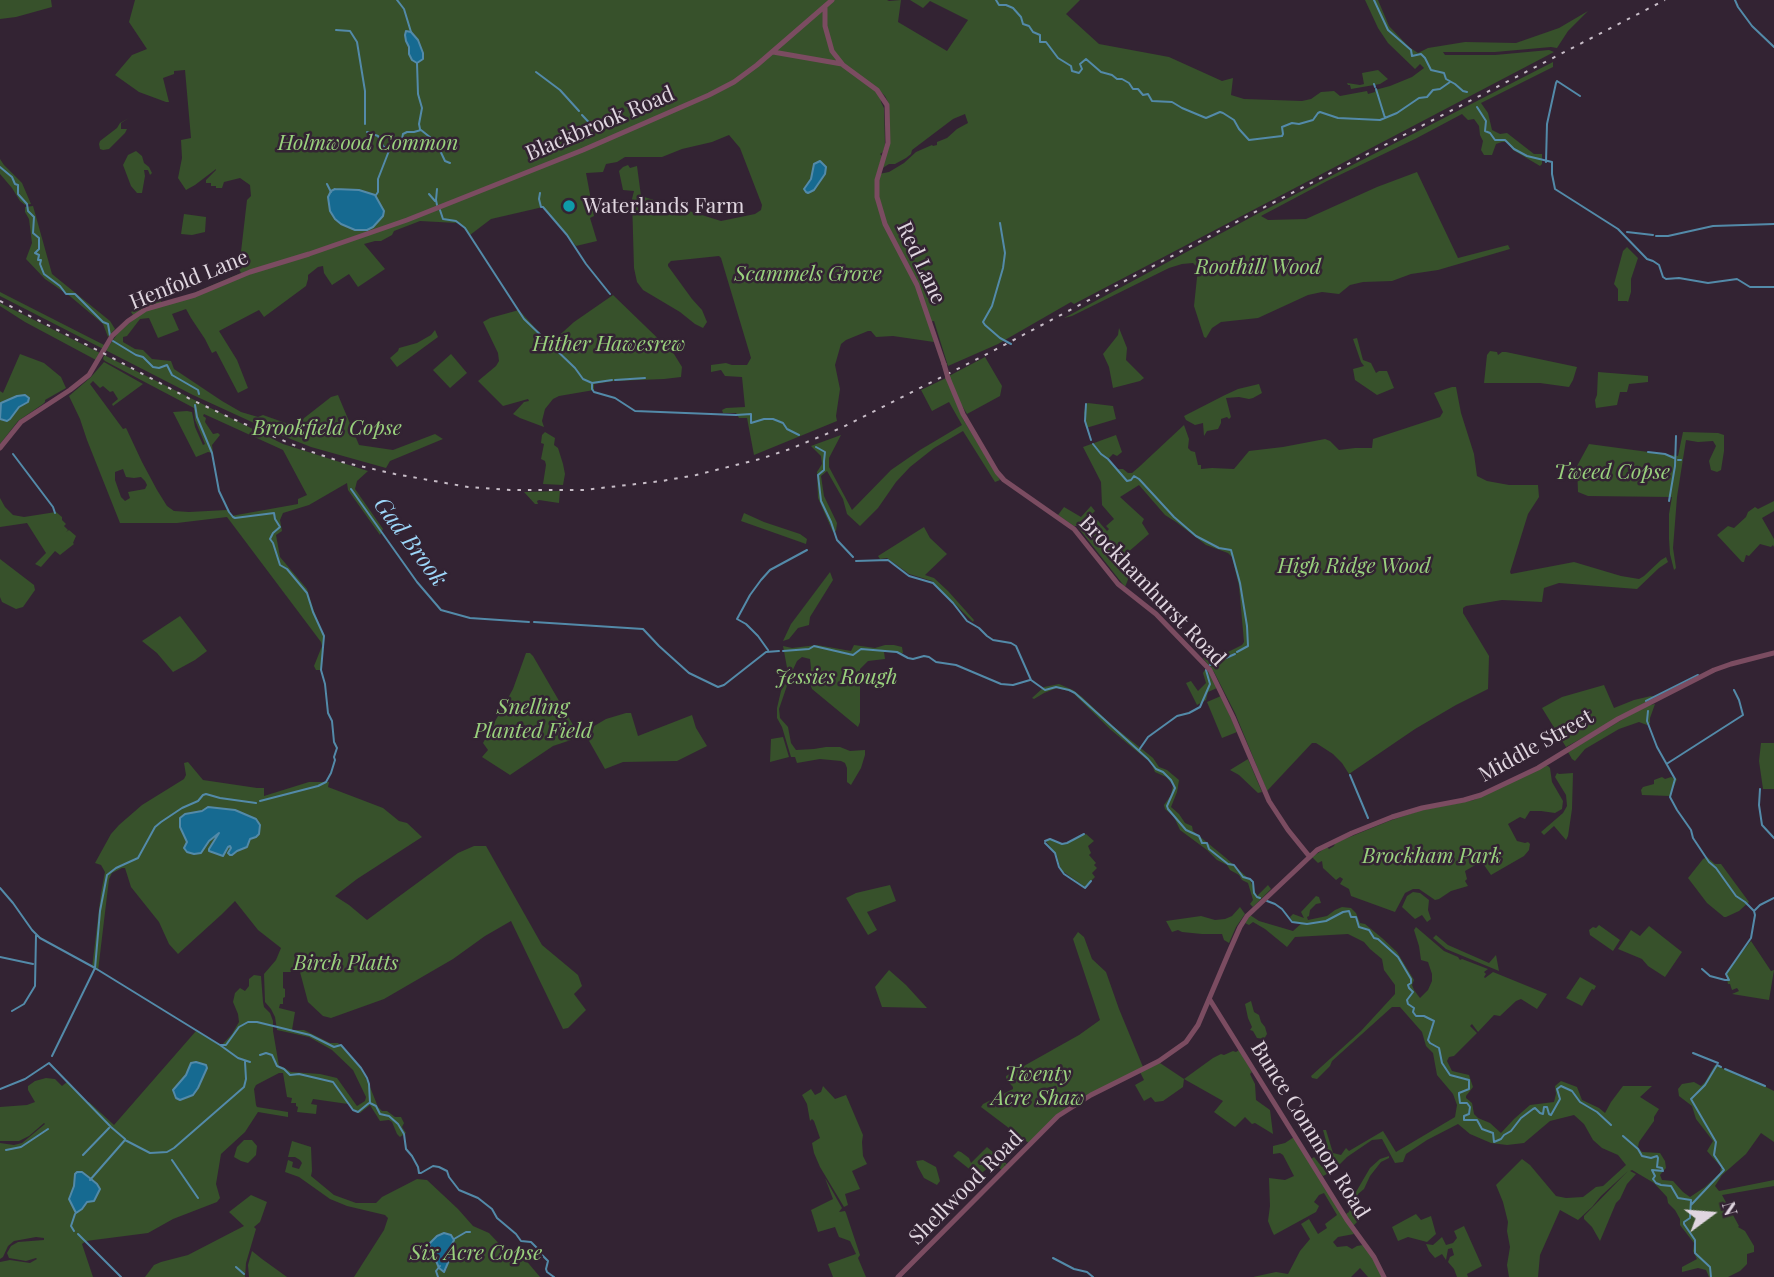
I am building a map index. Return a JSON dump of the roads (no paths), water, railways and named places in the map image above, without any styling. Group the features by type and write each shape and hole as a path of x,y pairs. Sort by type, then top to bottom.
{"street":[{"name":"Blackbrook Road","path":"357,237 429,212 604,141 734,82 832,0"},
{"name":"Red Lane","path":"825,6 825,26 832,51 843,65 873,86 887,105 888,143 877,180 877,197 886,224 917,285 963,414 1004,481"},
{"name":"Red Lane","path":"773,52 843,65"},
{"name":"Henfold Lane","path":"0,448 19,424 71,390 92,372 111,338 128,321 146,309 195,295 244,274 357,237"},
{"name":"Brockhamhurst Road","path":"1004,481 1074,529 1118,584 1156,614 1210,670 1269,801 1309,856"},
{"name":"Middle Street","path":"1247,916 1317,850 1392,817 1481,794 1538,768 1618,719 1714,670 1774,653"},
{"name":"Shellwood Road","path":"898,1277 1058,1116 1091,1095 1159,1061 1186,1042 1196,1030 1229,951 1247,916"},
{"name":"Bunce Common Road","path":"1210,1000 1347,1220 1374,1257 1384,1277"}],"water":[{"path":"406,31 411,32 418,40 423,53 423,59 417,63 409,54"},
{"path":"820,161 826,167 825,174 814,190 808,193 804,189 811,179 814,164"},
{"path":"335,189 359,190 375,195 384,211 383,216 367,230 355,230 341,224 330,211 328,197"},
{"path":"25,395 29,398 28,402 19,407 7,421 0,419 1,403"},
{"path":"208,807 235,810 256,819 260,825 259,834 250,839 247,847 232,855 228,853 230,846 223,856 209,851 219,833 201,853 187,852 184,848 187,842 180,827 180,818"},
{"path":"191,1063 206,1065 207,1068 193,1095 180,1100 176,1098 173,1090 186,1075"},
{"path":"77,1172 82,1172 100,1189 94,1201 87,1202 76,1213 69,1199"},
{"path":"444,1233 451,1235 454,1240 444,1272 439,1268 429,1244"}],"waterway":[{"path":"397,0 404,9 411,32"},
{"path":"996,0 999,5 1013,8 1023,24 1040,35 1040,42 1046,42 1058,58 1071,66 1072,71 1079,73 1082,69 1080,64 1086,59 1101,72 1122,79 1143,95 1148,94 1152,101 1172,102 1206,118 1223,113 1234,120 1249,140 1282,136 1282,127 1313,120 1320,112 1338,118 1380,120 1397,113 1419,98 1427,97 1433,90 1450,82"},
{"path":"1374,0 1388,30 1411,50 1412,56 1421,54 1431,70 1444,73 1446,79 1467,92"},
{"path":"1735,0 1752,26 1774,47"},
{"path":"336,30 350,31 357,42 365,91 365,124"},
{"path":"417,63 418,94 422,108 420,129"},
{"path":"536,72 560,90 579,111"},
{"path":"1546,162 1547,124 1557,81 1580,96"},
{"path":"1376,89 1385,118"},
{"path":"1477,107 1486,121 1485,131 1495,140 1505,140 1527,156 1552,162 1555,189 1618,229 1647,259 1659,265 1666,279 1679,278 1708,283 1737,279 1750,287 1774,287"},
{"path":"582,115 598,132"},
{"path":"376,195 378,179 392,143 402,139 407,132 421,130 436,142 445,161 450,163"},
{"path":"367,132 378,136 389,151"},
{"path":"0,167 18,185 18,194 34,217 33,233 39,238 39,249 35,253 39,255 38,260 41,260 44,274 66,294 75,294 108,324 110,336"},
{"path":"327,184 331,192"},
{"path":"437,189 437,205"},
{"path":"540,193 541,207 567,235 610,294"},
{"path":"429,194 435,201"},
{"path":"440,210 443,219 456,221 465,228 524,319 583,379 592,383 594,392 615,398 635,411 751,414 751,423 773,419 799,435"},
{"path":"1000,223 1005,253 1003,268 992,306 983,322 1011,344"},
{"path":"1656,236 1713,226 1774,224"},
{"path":"1627,232 1653,235"},
{"path":"113,341 143,357 153,367 167,365 172,375 198,390 199,394"},
{"path":"615,380 645,378"},
{"path":"592,383 612,380"},
{"path":"1086,404 1085,421 1091,440"},
{"path":"195,405 197,417 212,453 219,491 229,512 235,518 274,513 280,527 270,539 280,565 287,569 307,593 324,636 321,670 337,748 331,773 326,782 318,786 260,801"},
{"path":"1669,501 1675,466 1676,436"},
{"path":"1093,444 1127,481 1134,476 1139,479 1174,517 1196,536 1219,548 1231,550 1247,626 1248,646 1237,652"},
{"path":"816,447 825,452 824,470 818,475 821,501 837,540 853,557"},
{"path":"1648,452 1674,458"},
{"path":"13,454 55,513"},
{"name":"Gad Brook","path":"351,489 417,582 441,610 470,618 529,622"},
{"path":"768,650 758,636 737,619 750,595 770,570 807,550"},
{"path":"856,561 888,560 909,576 933,583 967,621 993,640 1016,646 1031,680 1045,690 1056,687 1075,693 1171,780 1175,788 1168,809 1186,830 1199,836 1209,849 1228,864 1234,865 1243,877 1250,879 1254,893 1260,898"},
{"name":"Gad Brook","path":"534,622 643,629 689,673 718,687 766,652 779,651"},
{"path":"783,651 809,649 814,646 853,655 861,649 897,652 908,658 924,656 936,662 956,665 1001,684 1013,685 1030,680"},
{"path":"1210,665 1235,654"},
{"path":"1139,750 1148,737 1177,716 1200,707 1210,684 1206,670"},
{"path":"1646,701 1698,675"},
{"path":"1668,763 1743,715 1734,690"},
{"path":"1648,711 1647,721 1657,747 1675,779 1670,797 1709,862 1755,915 1751,938 1726,974 1729,980 1710,976 1702,969"},
{"path":"1350,775 1368,818"},
{"path":"1760,789 1762,825 1774,838"},
{"path":"52,1056 95,968 100,911 107,875 138,858 155,827 182,808 198,801 203,795 256,803"},
{"path":"1045,841 1050,839 1062,844 1084,834"},
{"path":"1045,843 1055,853 1064,874 1085,888 1091,881"},
{"path":"0,888 40,938 95,968 238,1058 250,1062"},
{"path":"1755,910 1774,898"},
{"name":"Gad Brook","path":"1267,901 1282,909 1292,922 1307,924 1326,921 1349,911 1351,917 1356,917 1359,927 1369,930 1374,938 1398,957 1411,979 1408,985 1413,992 1407,1000 1408,1004 1414,1008 1416,1016 1424,1016 1434,1021 1428,1040 1439,1048 1442,1063 1450,1075 1469,1080 1469,1089 1459,1093 1460,1103 1467,1103 1470,1107 1464,1120 1477,1120 1482,1129 1493,1133 1494,1142 1511,1131 1521,1118 1535,1108 1543,1114 1544,1107 1547,1107 1551,1115 1560,1099 1557,1089 1561,1086 1572,1091 1580,1102 1611,1125"},
{"path":"12,1011 24,1004 35,986 36,935"},
{"path":"0,957 33,964"},
{"path":"220,1045 226,1045 239,1027 248,1022 310,1035 334,1047 341,1045 367,1078 370,1103 376,1106 380,1114 389,1116 398,1124 404,1134 406,1149 419,1173 433,1166 447,1171 459,1190 478,1198 492,1209 497,1218 521,1241 531,1242 548,1261 547,1272 554,1277"},
{"path":"1693,1053 1718,1063"},
{"path":"260,1055 272,1055 277,1066 290,1075 299,1074 333,1082 353,1110 358,1112 369,1103"},
{"path":"90,1180 125,1140 150,1153 167,1152 174,1148 244,1087 245,1062"},
{"path":"0,1089 25,1079 49,1063 125,1139"},
{"path":"1691,1205 1724,1170 1714,1155 1716,1142 1691,1099 1705,1085 1717,1065 1721,1067"},
{"path":"1725,1069 1765,1086"},
{"path":"83,1155 109,1128"},
{"path":"6,1150 21,1147 48,1129"},
{"name":"Gad Brook","path":"1623,1136 1642,1156 1657,1156 1657,1167 1663,1171 1652,1170 1656,1183 1671,1186 1678,1198 1691,1200 1690,1218 1684,1224 1695,1240 1695,1253 1710,1267 1711,1277"},
{"path":"172,1160 198,1198"},
{"path":"74,1231 71,1226 75,1214"},
{"path":"454,1239 470,1232"},
{"path":"78,1234 121,1277"},
{"path":"1053,1258 1093,1277"},
{"path":"438,1277 436,1271 440,1266"},
{"path":"236,1267 244,1274"}],"railway":[{"path":"0,301 190,399 303,449 342,462 468,487 510,490 584,490 696,475 760,459 841,428 1665,0"}],"place":[{"name":"Waterlands Farm","path":"569,206"}],"park label":[{"name":"Holmwood Common","path":"368,143"},
{"name":"Roothill Wood","path":"1258,267"},
{"name":"Scammels Grove","path":"808,274"},
{"name":"Hither Hawesrew","path":"609,344"},
{"name":"Brookfield Copse","path":"327,428"},
{"name":"Tweed Copse","path":"1612,472"},
{"name":"High Ridge Wood","path":"1354,566"},
{"name":"Jessies Rough","path":"836,677"},
{"name":"Snelling Planted Field","path":"533,719"},
{"name":"Brockham Park","path":"1432,856"},
{"name":"Birch Platts","path":"346,963"},
{"name":"Twenty Acre Shaw","path":"1038,1086"},
{"name":"Six Acre Copse","path":"476,1253"}]}
